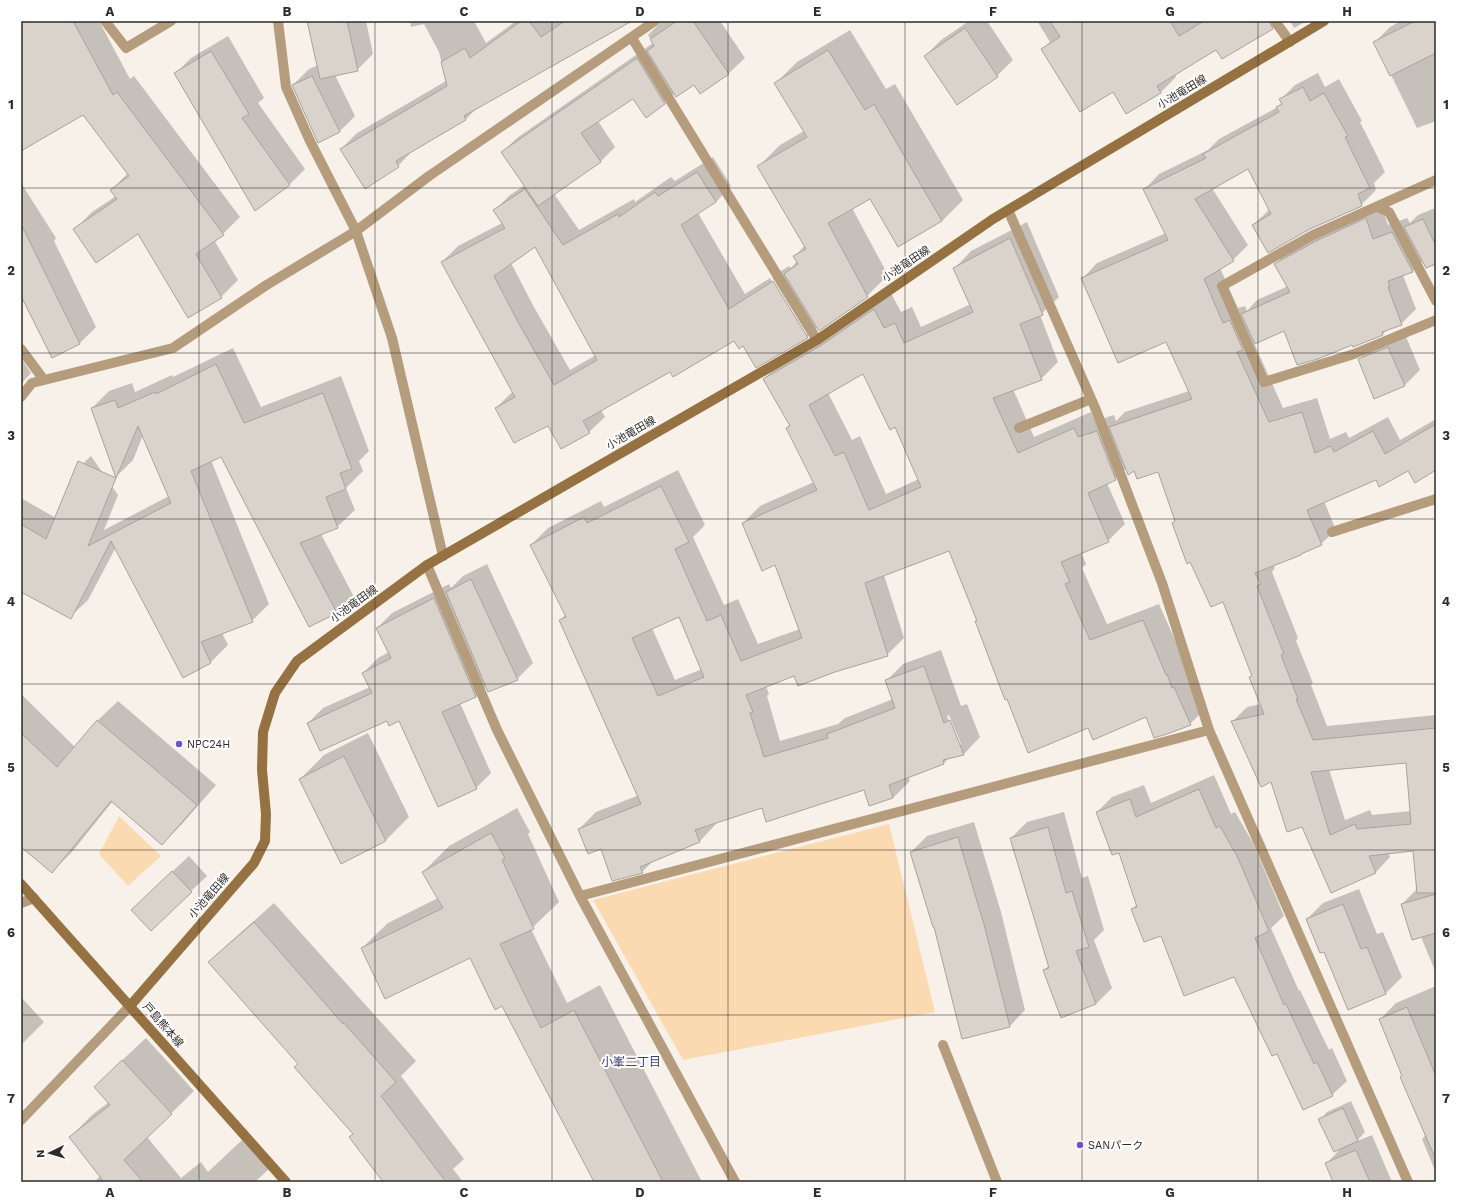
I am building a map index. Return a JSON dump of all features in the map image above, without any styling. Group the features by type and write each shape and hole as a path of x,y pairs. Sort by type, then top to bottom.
{"main road":[{"name":"小池竜田線","path":"130,1006 254,863 265,840 266,814 262,770 263,732 275,693 297,660 427,565 817,340 1008,210 1324,21"},
{"name":"戸島熊本線","path":"21,884 286,1182"}],"street":[{"path":"105,21 126,48 171,21"},
{"path":"278,21 286,87 310,141 356,231 392,338 443,556"},
{"path":"21,397 32,383 173,348 265,286 356,231 429,176 632,38 654,21"},
{"path":"1275,21 1290,42"},
{"path":"632,38 817,340"},
{"path":"1436,180 1313,235 1222,286 1264,382 1354,354 1436,320"},
{"path":"1377,207 1389,212 1436,301"},
{"path":"1008,210 1091,399 1162,583 1209,730 1408,1182"},
{"path":"21,349 44,380"},
{"path":"1019,428 1091,399"},
{"path":"1332,532 1436,499"},
{"path":"427,565 497,730 580,896 735,1182"},
{"path":"580,896 1209,730"},
{"path":"21,904 34,898"},
{"path":"21,1120 130,1006"},
{"path":"943,1045 997,1182"}],"shaded area":[{"path":"119,816 161,856 128,886 99,854"},
{"path":"889,824 935,1012 683,1060 593,900"}],"building":[{"path":"21,21 73,21 113,95 117,92 224,235 196,254 222,298 188,318 138,234 96,263 73,229 117,199 110,190 129,176 83,115 21,151"},
{"path":"307,21 347,21 358,71 320,79"},
{"path":"521,21 529,21 541,37 565,21 632,21 464,116 466,120 396,161 399,167 365,189 340,149 447,86 441,62 465,48 470,58"},
{"path":"677,21 693,21 729,74 700,94 694,85 676,97 647,51 654,46 650,39"},
{"path":"1050,21 1170,21 1179,36 1204,21 1269,21 1273,29 1222,59 1216,50 1157,86 1161,93 1126,114 1113,92 1080,112 1041,49 1060,37"},
{"path":"1415,21 1436,21 1436,53 1390,76 1373,42"},
{"path":"965,28 998,77 957,105 924,56"},
{"path":"828,50 865,110 874,104 942,221 898,247 870,199 828,223 868,297 819,331 784,274 798,264 793,256 806,249 757,166 807,137 774,83"},
{"path":"211,51 249,114 242,118 290,185 255,211 174,73"},
{"path":"637,58 665,104 646,118 633,99 581,133 601,162 538,206 501,152"},
{"path":"312,76 340,132 318,143 292,85"},
{"path":"1303,87 1310,101 1324,93 1348,136 1345,137 1370,188 1358,194 1362,206 1310,229 1268,253 1252,225 1271,214 1248,169 1195,199 1234,261 1204,279 1223,323 1230,320 1243,350 1237,352 1269,422 1302,412 1315,453 1331,446 1334,452 1373,431 1385,454 1436,424 1436,470 1415,483 1408,471 1379,487 1376,480 1307,510 1322,545 1255,573 1261,584 1257,586 1284,654 1281,655 1298,699 1296,699 1313,740 1436,728 1436,893 1417,893 1413,851 1369,856 1376,873 1331,893 1302,827 1287,832 1271,782 1261,787 1231,721 1264,714 1249,677 1252,676 1223,602 1211,607 1190,562 1187,564 1172,523 1175,521 1158,472 1137,479 1134,471 1128,475 1109,427 1192,399 1166,342 1118,363 1081,278 1168,240 1143,189 1206,158 1203,154 1279,112 1276,107 1282,104 1279,99","holes":["1406,763 1411,824 1357,829 1355,824 1330,835 1311,772"]},
{"path":"697,172 716,202 681,225 729,309 773,281 808,338 756,368 743,346 739,349 734,341 673,377 670,372 583,421 590,433 561,449 548,426 514,443 495,408 515,397 441,262 505,228 493,210 525,189 563,245 618,214 619,217 655,192 658,196","holes":["535,247 597,360 554,385 494,276"]},
{"path":"1366,218 1373,239 1392,232 1413,272 1388,281 1390,287 1388,287 1402,325 1382,332 1383,335 1353,347 1352,345 1318,359 1297,365 1284,331 1255,344 1241,314 1290,292 1274,264 1316,241"},
{"path":"1423,219 1436,246 1436,264 1426,268 1404,227"},
{"path":"21,224 80,344 52,358 21,296"},
{"path":"1010,238 1043,315 1020,324 1042,380 993,398 1018,453 1074,428 1078,437 1097,431 1116,480 1088,493 1109,542 1061,562 1070,582 1065,584 1090,640 1143,620 1166,675 1167,674 1172,688 1174,687 1191,725 1154,738 1146,717 1093,740 1088,728 1028,753 1007,699 1005,700 975,621 977,621 949,551 865,583 888,656 835,672 798,686 794,676 746,695 753,712 750,713 764,757 828,738 827,734 895,708 885,680 924,666 944,723 950,720 964,755 943,760 944,764 889,785 893,798 869,806 864,790 766,822 762,808 695,830 700,842 640,867 643,873 612,881 601,849 588,854 578,829 641,804 559,620 566,617 530,545 584,517 587,523 661,486 689,542 675,549 707,621 721,615 741,661 802,638 775,565 762,571 742,523 817,490 786,428 790,426 763,379 820,346 874,309 884,328 895,323 904,343 973,312 953,268","holes":["863,374 890,430 895,427 921,487 869,510 844,452 835,456 809,405","679,617 704,677 658,696 632,638"]},
{"path":"1388,347 1405,386 1374,399 1358,359"},
{"path":"216,364 244,423 323,393 352,469 340,473 346,489 326,497 338,528 300,543 337,613 309,627 221,457 191,471 253,622 201,642 211,663 183,678 111,541 71,619 21,592 21,524 46,539 78,461 116,478 91,408 115,400 118,408 155,392 156,394","holes":["138,426 171,503 88,546 116,478"]},
{"path":"471,579 518,680 488,692 446,592"},
{"path":"434,598 476,697 442,712 477,789 438,807 399,721 389,726 387,721 320,751 307,723 372,693 362,673 391,658 376,628"},
{"path":"97,720 197,805 162,845 111,801 52,873 21,847 21,733 57,767"},
{"path":"344,756 386,841 341,864 299,779"},
{"path":"1199,789 1216,828 1220,826 1238,858 1269,931 1255,938 1284,1005 1286,1004 1314,1064 1317,1062 1333,1096 1303,1110 1277,1054 1272,1056 1234,977 1184,996 1161,936 1144,942 1131,909 1137,907 1119,853 1112,855 1096,812 1130,799 1136,817"},
{"path":"1048,827 1066,893 1072,891 1089,947 1076,951 1096,1004 1061,1018 1043,970 1049,968 1010,838"},
{"path":"491,833 505,858 502,860 534,929 500,944 541,1028 574,1010 663,1182 594,1182 502,1006 495,1010 470,958 385,999 361,948 443,908 422,872"},
{"path":"958,837 985,928 1010,1027 962,1039 934,927 910,852"},
{"path":"172,871 192,892 151,931 131,910"},
{"path":"1436,894 1436,933 1412,940 1401,904"},
{"path":"1343,904 1361,949 1367,947 1386,994 1348,1010 1324,952 1320,953 1306,919"},
{"path":"254,922 396,1082 381,1096 446,1182 383,1182 349,1137 353,1134 294,1067 298,1064 208,962"},
{"path":"1407,1007 1436,1076 1436,1160 1400,1077 1402,1076 1379,1019"},
{"path":"122,1060 172,1114 124,1160 143,1182 104,1182 69,1137 110,1105 94,1087"},
{"path":"1343,1108 1358,1141 1334,1152 1318,1119"},
{"path":"1356,1150 1370,1182 1333,1182 1325,1163"}],"place":[{"name":"NPC24H","path":"179,744"},
{"name":"SANパーク","path":"1080,1145"}],"district":[{"name":"小峯二丁目","path":"631,1062"}]}
